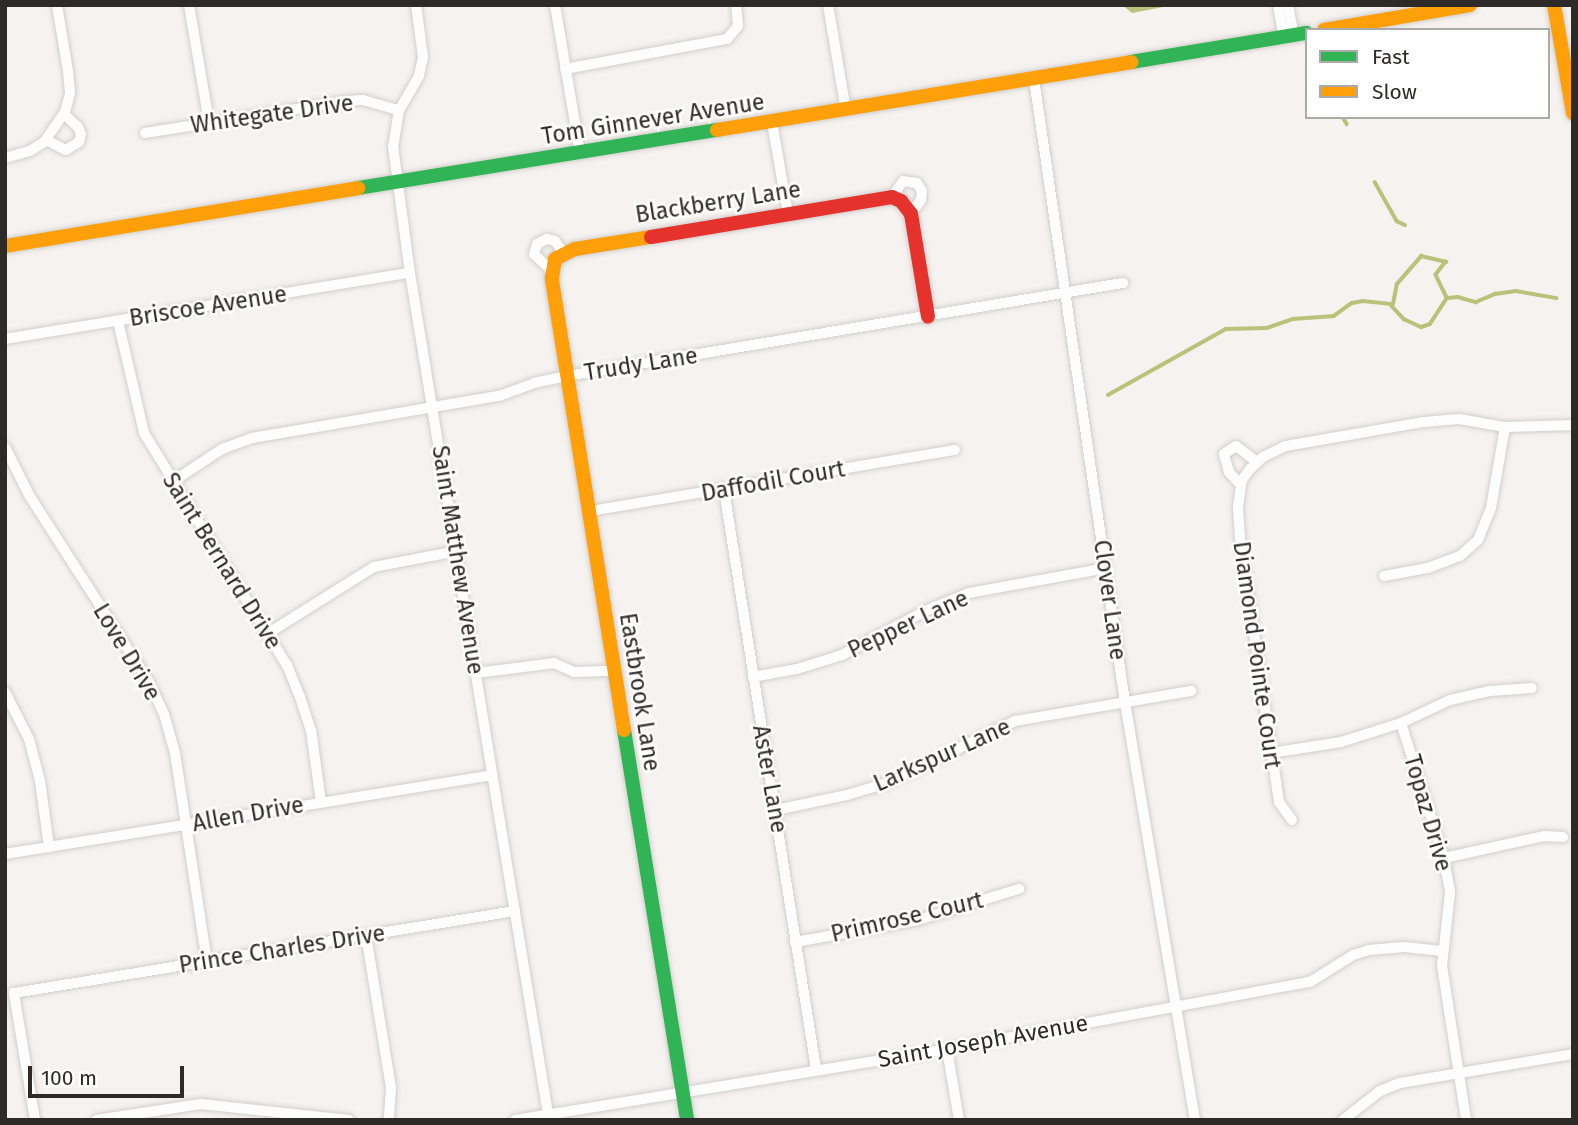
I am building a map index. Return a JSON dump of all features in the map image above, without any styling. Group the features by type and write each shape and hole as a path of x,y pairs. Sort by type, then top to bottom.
{"main road":[{"path":"1336,28 1470,5"},
{"path":"1555,5 1573,113"},
{"name":"Tom Ginnever Avenue","path":"5,246 398,184 1305,33"},
{"path":"896,199 911,214 928,317"},
{"name":"Blackberry Lane","path":"556,260 788,214 896,199"},
{"name":"Eastbrook Lane","path":"556,260 567,376 590,511 612,671 687,1120"}],"street":[{"path":"5,158 30,151 46,140 64,114 69,93 68,71 57,5"},
{"path":"189,5 208,122"},
{"name":"Saint Matthew Avenue","path":"416,5 423,57 419,76 399,110 393,146 410,273 549,1117"},
{"path":"555,5 580,153"},
{"path":"565,69 727,39 738,26 736,5"},
{"path":"828,5 846,110"},
{"path":"1278,5 1282,28 1289,36"},
{"path":"1288,5 1292,26 1289,36"},
{"name":"Clover Lane","path":"1034,79 1125,702 1195,1120"},
{"name":"Whitegate Drive","path":"145,133 348,101 363,100 399,110"},
{"path":"46,140 66,150 79,142 81,134 78,127 64,114"},
{"path":"772,122 788,214"},
{"name":"Blackberry Lane","path":"896,199 903,181 917,183 922,191 921,200 911,214"},
{"name":"Briscoe Avenue","path":"5,339 410,273"},
{"name":"Trudy Lane","path":"172,482 222,449 252,438 499,396 534,383 567,376 1123,283"},
{"name":"Saint Bernard Drive","path":"118,321 144,433 267,634 300,697 311,730 321,802"},
{"path":"1257,462 1236,446 1224,454 1229,472 1241,485 1257,462 1286,446 1424,422 1459,419 1505,427 1573,425"},
{"path":"1384,576 1428,568 1460,556 1478,540 1490,508 1505,427"},
{"name":"Love Drive","path":"5,447 29,495 149,682 164,715 187,824 207,961"},
{"name":"Daffodil Court","path":"590,511 955,450"},
{"name":"Diamond Pointe Court","path":"1241,485 1238,507 1240,537 1271,753 1279,802 1292,820"},
{"name":"Aster Lane","path":"724,490 816,1069"},
{"path":"267,634 374,567 457,551"},
{"name":"Pepper Lane","path":"752,677 797,669 842,655 925,611 969,593 1105,569"},
{"path":"477,673 554,663 574,672 612,671"},
{"path":"1401,723 1450,700 1490,691 1532,688"},
{"name":"Larkspur Lane","path":"776,810 847,795 887,783 1015,721 1191,691"},
{"path":"5,692 29,739 40,781 49,847"},
{"name":"Topaz Drive","path":"1271,753 1341,742 1401,723 1444,858 1450,893 1443,951 1466,1120"},
{"name":"Allen Drive","path":"5,854 491,775"},
{"path":"1444,858 1544,836 1563,837"},
{"name":"Primrose Court","path":"795,942 918,920 1019,889"},
{"name":"Prince Charles Drive","path":"35,1120 14,993 515,911"},
{"path":"366,935 391,1088 389,1120"},
{"name":"Saint Joseph Avenue","path":"515,1120 549,1117 816,1069 947,1049 1310,982 1353,955 1369,950 1404,947 1443,951"},
{"path":"947,1049 959,1120"},
{"path":"1343,1120 1380,1091 1400,1083 1573,1054"},
{"path":"96,1120 201,1104 349,1120"}],"shaded area":[{"path":"1122,5 1173,5 1132,13"}],"waterway":[{"path":"1344,119 1347,124"},
{"path":"1375,182 1397,221 1405,225"},
{"path":"1393,304 1397,284 1421,256 1446,262 1436,275 1447,298"},
{"path":"1108,395 1226,329 1267,328 1293,319 1334,316 1352,303 1363,301 1390,304 1404,319 1421,327 1430,324 1447,298 1458,297 1476,302 1495,294 1516,291 1556,298"}],"traffic: fast":[{"path":"1131,62 1305,33"},
{"path":"358,188 717,130"},
{"path":"624,730 687,1120"}],"traffic: slow":[{"path":"1336,28 1470,5"},
{"path":"1554,5 1573,113"},
{"path":"717,130 1131,62"},
{"path":"5,246 358,188"},
{"path":"624,730 552,278 555,259 575,249 651,237"}],"traffic: jam":[{"path":"651,237 892,197 901,201 911,214 928,317"}]}
